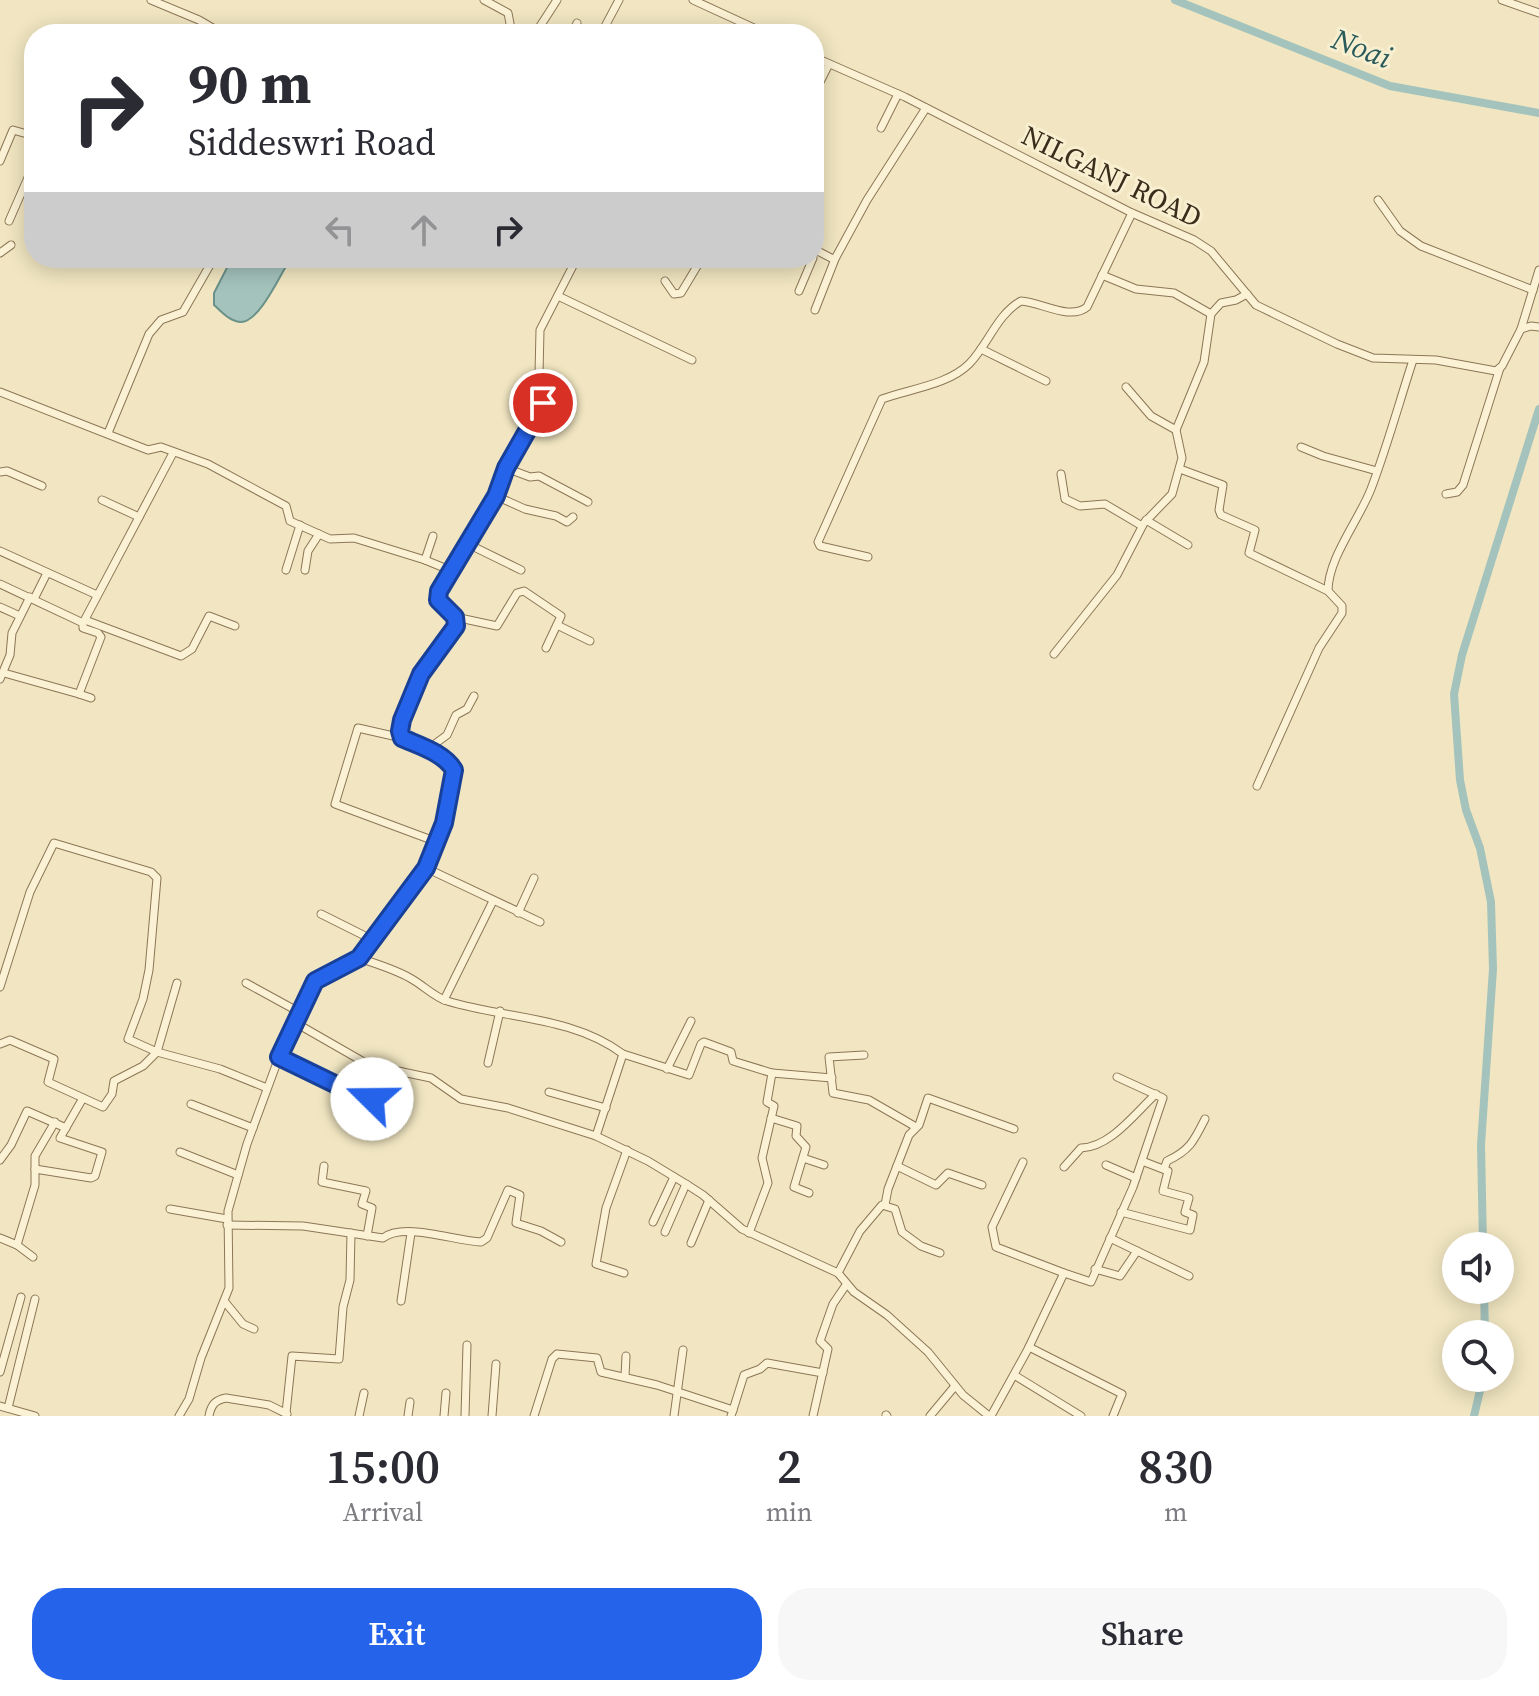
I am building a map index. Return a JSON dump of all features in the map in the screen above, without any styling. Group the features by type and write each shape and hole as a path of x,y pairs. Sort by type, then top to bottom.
{"street":[{"path":"151,0 206,24"},
{"path":"484,0 508,13 510,24"},
{"path":"541,24 557,0"},
{"path":"606,24 619,0"},
{"path":"693,0 745,24"},
{"path":"1502,0 1539,13"},
{"name":"NILGANJ ROAD","path":"824,62 898,94 1201,245 1211,251 1262,308 1362,355 1455,362 1490,371 1500,368"},
{"path":"824,74 829,64"},
{"path":"881,128 898,94"},
{"path":"815,310 835,259 872,191 926,108"},
{"path":"0,161 13,130 24,133"},
{"path":"9,221 24,187"},
{"path":"1378,200 1400,231 1421,246 1533,290"},
{"path":"868,557 820,546 818,542 880,402 958,373 981,349 1012,305 1028,301 1078,313 1087,307 1132,213"},
{"path":"0,253 11,245"},
{"path":"824,256 835,259"},
{"path":"108,433 149,334 161,320 183,312 208,268"},
{"path":"546,648 560,614 521,591 497,626 455,617 441,605 437,596 496,496 506,468 545,398 539,374 540,330 572,268"},
{"path":"665,281 674,294 681,293 696,268"},
{"path":"799,291 808,268"},
{"path":"1446,494 1457,492 1463,485 1500,368 1521,329 1539,270"},
{"path":"1102,275 1136,289 1174,293 1211,314"},
{"path":"1054,654 1117,575 1144,523 1172,494 1182,458 1176,430 1204,362 1211,314 1221,303 1247,294"},
{"path":"558,296 692,360"},
{"path":"1521,329 1539,327"},
{"path":"981,349 1046,381"},
{"path":"1328,591 1335,565 1370,491 1413,360"},
{"path":"1126,387 1151,416 1176,430"},
{"path":"0,392 148,450 161,447 208,464 286,506 289,520 319,534 333,539 354,538 452,571"},
{"path":"1301,447 1377,471"},
{"path":"79,694 101,637 83,628 84,622 173,453"},
{"path":"506,468 530,477 539,476 588,502"},
{"path":"1180,469 1223,485 1220,513 1255,530 1249,553 1328,591 1342,606 1342,613 1319,648 1257,786"},
{"path":"0,472 7,471 42,486"},
{"path":"1061,474 1065,499 1080,506 1105,504 1188,545"},
{"path":"496,496 567,522 573,517"},
{"path":"102,500 139,517"},
{"path":"286,570 300,525"},
{"path":"305,570 308,551 319,534"},
{"path":"425,560 433,536"},
{"path":"468,544 521,570"},
{"path":"0,551 97,595"},
{"path":"47,573 20,616 2,676 91,698"},
{"path":"0,584 84,622 181,656 192,649 209,616 235,626"},
{"path":"0,607 20,616"},
{"path":"402,738 400,726 415,686 437,651 455,630 455,617"},
{"path":"557,625 590,641"},
{"path":"428,749 447,735 456,715 467,709 474,696"},
{"path":"179,1416 189,1399 201,1358 225,1302 230,1279 227,1222 238,1175 267,1088 294,1022 317,979 359,958 373,940 426,868 437,842 444,823 454,770 448,762 402,738 358,728 335,804 437,842"},
{"path":"0,987 30,892 54,843 155,873 149,970 141,1006 128,1037 130,1042 214,1067 267,1088"},
{"path":"426,868 540,922"},
{"path":"518,913 534,878"},
{"path":"444,1000 493,901"},
{"path":"321,914 373,940"},
{"path":"359,958 410,978 444,1000 541,1019 600,1039 623,1054 689,1075 704,1042 731,1052 733,1061 772,1073 832,1078"},
{"path":"0,1044 10,1040 54,1059 47,1081 103,1107 112,1094 114,1081 139,1068 157,1052 177,983"},
{"path":"246,983 299,1012"},
{"path":"488,1063 500,1011"},
{"path":"667,1069 691,1021"},
{"path":"294,1022 369,1065 434,1079 461,1099 508,1108 596,1136 627,1150 686,1184 749,1233 838,1273 846,1285 887,1315 928,1352 955,1386 990,1416 1029,1347 1064,1273"},
{"path":"596,1136 623,1054"},
{"path":"864,1055 829,1057 834,1094 869,1100 916,1127"},
{"path":"279,1057 353,1093 391,1106 403,1072"},
{"path":"749,1233 768,1181 761,1161 774,1105 767,1102 772,1073"},
{"path":"1023,1162 992,1227 995,1245 1089,1283 1136,1178 1163,1099 1117,1077"},
{"path":"549,1092 606,1108"},
{"path":"1064,1167 1081,1148 1094,1146 1127,1123 1156,1094"},
{"path":"35,1169 91,1178 95,1176 102,1152 61,1139 83,1098"},
{"path":"885,1205 909,1135 916,1127 928,1098 1014,1129"},
{"path":"191,1104 253,1128"},
{"path":"0,1160 27,1111 66,1128"},
{"path":"771,1118 797,1126 796,1137 806,1147 794,1187 809,1193"},
{"path":"1164,1169 1167,1161 1184,1153 1194,1141 1205,1119"},
{"path":"17,1245 35,1185 35,1156 55,1122"},
{"path":"624,1273 598,1266 596,1261 607,1202 627,1150"},
{"path":"180,1152 238,1175"},
{"path":"803,1158 824,1165"},
{"path":"1121,1212 1189,1231 1193,1215 1185,1213 1189,1198 1161,1189 1169,1172 1142,1161"},
{"path":"1106,1165 1136,1178"},
{"path":"324,1166 322,1182 366,1191 362,1204 372,1208 367,1236"},
{"path":"897,1166 936,1185 948,1173 982,1185"},
{"path":"653,1222 674,1177"},
{"path":"665,1232 686,1184"},
{"path":"170,1209 227,1222 303,1226 383,1238 392,1232 432,1234 477,1242 485,1240 508,1190 520,1196 516,1223 561,1242"},
{"path":"691,1243 709,1200"},
{"path":"838,1273 860,1231 879,1207 885,1205 896,1211 902,1232 940,1253"},
{"path":"209,1416 212,1404 226,1398 269,1405 287,1414 290,1358 339,1359 343,1307 350,1280 351,1233"},
{"path":"401,1301 411,1233"},
{"path":"0,1238 17,1245 33,1257"},
{"path":"1110,1238 1189,1276"},
{"path":"1095,1269 1120,1276 1137,1251"},
{"path":"813,1416 828,1349 820,1341 832,1307 846,1285"},
{"path":"0,1372 21,1297"},
{"path":"35,1299 4,1407 35,1416"},
{"path":"225,1302 243,1324 254,1329"},
{"path":"465,1416 467,1345"},
{"path":"1029,1347 1122,1394 1113,1416"},
{"path":"674,1416 683,1350"},
{"path":"534,1416 554,1355 597,1358 600,1371 678,1392 732,1413 744,1375 767,1363 823,1373"},
{"path":"625,1376 626,1356"},
{"path":"492,1416 496,1364"},
{"path":"1014,1375 1081,1416"},
{"path":"930,1416 955,1386"},
{"path":"359,1416 364,1393"},
{"path":"444,1416 446,1393"},
{"path":"408,1416 410,1402"}],"water":[{"path":"227,268 285,268 261,307 248,320 237,322 229,318 214,305 214,293"}],"waterway":[{"name":"Noai","path":"1175,0 1390,86 1539,113"},
{"path":"1483,1232 1481,1145 1493,969 1491,902 1480,848 1466,810 1460,780 1454,694 1462,655 1539,409"},
{"path":"1484,1304 1485,1320"},
{"path":"1474,1416 1480,1392"}],"route":[{"path":"372,1099 279,1057 315,981 359,958 394,914 433,853 444,823 454,770 448,762 428,749 402,738 400,726 421,674 455,630 455,617 441,605 437,596 439,591 496,496 506,468 543,403"}]}
